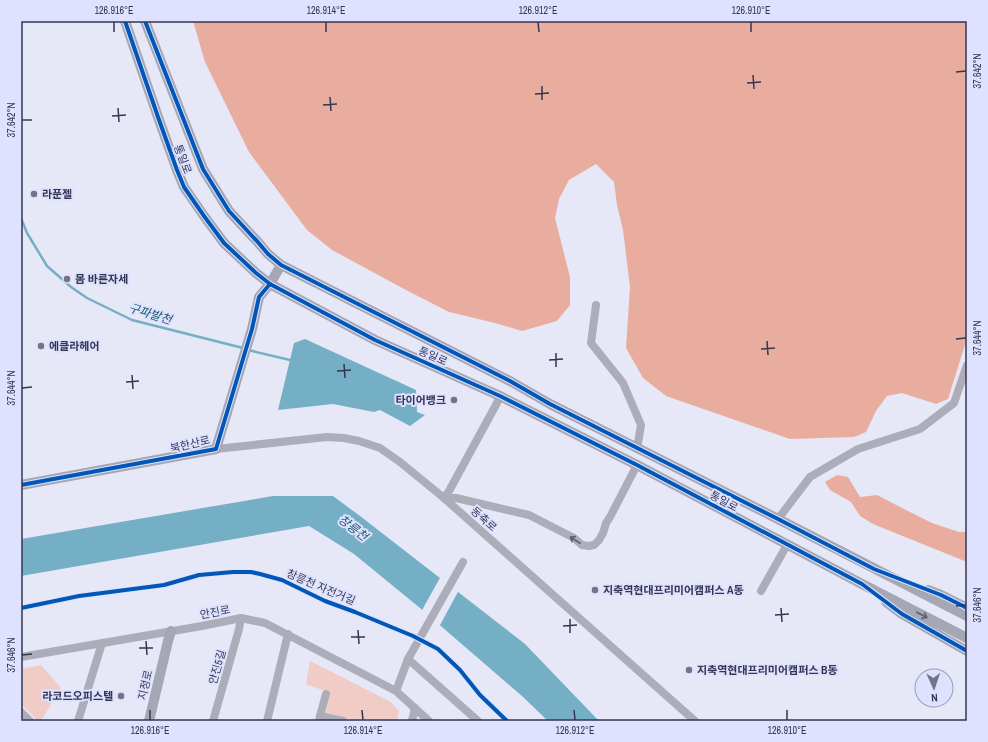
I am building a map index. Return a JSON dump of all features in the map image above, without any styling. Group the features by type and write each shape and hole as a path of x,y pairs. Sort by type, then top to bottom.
{"main road":[{"name":"통일로","path":"125,21 184,187 224,243 270,284 375,340 500,396 637,465 787,545 967,638"},
{"name":"통일로","path":"145,21 203,170 229,211 268,254 281,265 510,381 550,404 637,449 778,519 967,616"},
{"name":"북한산로","path":"21,484 216,449 252,329 260,297 270,284 281,265"},
{"path":"874,569 941,595 967,608"},
{"path":"862,584 902,614 967,652"},
{"name":"지정로","path":"149,721 171,631"}],"street":[{"path":"596,305 591,343 623,383 641,425 637,449"},
{"path":"778,519 810,477 858,449 920,429 954,403 967,365"},
{"path":"500,396 444,498 456,498 529,515 574,538 582,544 589,546 594,545 599,540 606,523 637,465"},
{"name":"동축로","path":"216,449 327,436 359,441 380,448 400,462 444,498 695,721"},
{"path":"761,591 787,545"},
{"path":"396,691 408,659 463,562"},
{"name":"안진로","path":"21,657 202,626 240,618 265,623 396,691 429,721"},
{"name":"안진5길","path":"212,721 239,629 240,618"},
{"path":"267,721 288,634"},
{"path":"78,721 102,643"},
{"path":"408,659 478,721"},
{"path":"326,694 320,719 343,721"},
{"path":"412,721 415,708"},
{"path":"21,712 30,721"}],"shaded area":[{"path":"193,21 967,21 967,338 948,399 936,404 902,393 887,396 876,411 866,432 854,437 790,439 666,396 643,378 626,348 630,287 623,230 617,205 614,182 596,164 569,180 559,199 555,218 570,277 570,305 557,321 522,331 449,312 332,250 307,230 249,152 205,62"},
{"path":"837,475 848,477 860,497 877,495 932,523 959,532 967,532 967,562 873,524 860,516 851,502 830,490 825,482"},
{"path":"310,661 391,702 399,711 397,721 358,721 326,713 330,693 306,684"},
{"path":"41,665 61,688 41,721 38,721 21,704 21,669"}],"water":[{"path":"305,339 416,390 417,412 425,415 410,426 380,410 374,412 333,404 278,410 294,343"},
{"name":"창릉천","path":"273,496 333,496 525,644 599,721 548,721 522,696 420,608 354,554 309,526 21,576 21,539"}],"pier":[{"path":"441,576 459,590 439,627 421,612"}],"waterway":[{"name":"구파발천","path":"21,218 27,233 47,266 71,287 87,298 132,320 243,348"},
{"name":"구파발천","path":"248,350 290,360"}],"cycle path":[{"path":"125,21 184,187 224,243 270,284 375,340 500,396 637,465 862,584 902,614 967,651"},
{"path":"145,21 203,169 229,211 268,254 281,265 510,381 550,404 874,569 941,595 967,608"},
{"path":"21,485 216,449 252,329 259,297 270,284"},
{"name":"창릉천 자전거길","path":"21,608 79,596 164,585 199,575 233,572 251,572 260,574 282,580 325,601 413,636 438,649 460,670 480,695 507,721"}],"place":[{"name":"라푼젤","path":"34,194"},
{"name":"몸 바른자세","path":"67,279"},
{"name":"에클라헤어","path":"41,346"},
{"name":"타이어뱅크","path":"454,400"},
{"name":"지축역현대프리미어캠퍼스 A동","path":"595,590"},
{"name":"지축역현대프리미어캠퍼스 B동","path":"689,670"},
{"name":"라코드오피스텔","path":"121,696"}]}
